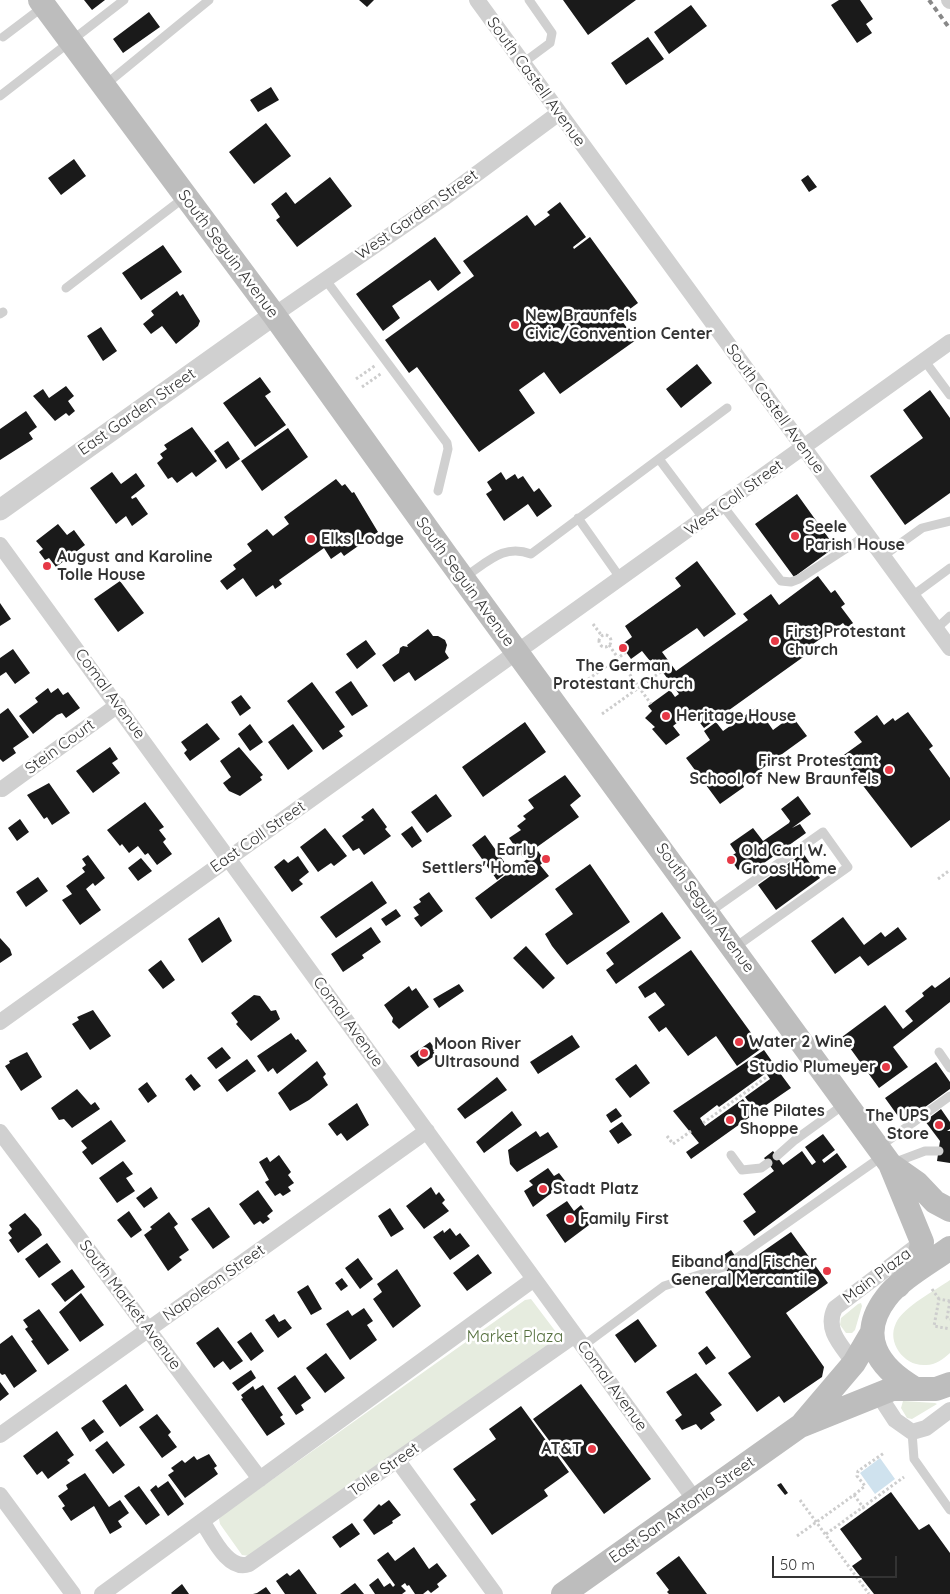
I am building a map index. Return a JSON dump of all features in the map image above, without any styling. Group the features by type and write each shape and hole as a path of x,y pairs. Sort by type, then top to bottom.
{"main road":[{"name":"South Seguin Avenue","path":"42,3 274,315 463,579 884,1155 913,1217 922,1242"},
{"name":"South Seguin Avenue","path":"884,1155 917,1183 935,1202 950,1210"},
{"path":"898,1286 916,1264 921,1254 922,1242"},
{"name":"Main Plaza","path":"871,1334 877,1312 886,1297 950,1248"},
{"path":"871,1334 880,1358 898,1379 914,1388 936,1388 950,1384"},
{"name":"East San Antonio Street","path":"800,1426 854,1363 871,1334"},
{"name":"East San Antonio Street","path":"563,1594 800,1426 892,1389 914,1388"}],"street":[{"name":"South Castell Avenue","path":"477,0 950,648"},
{"name":"West Garden Street","path":"274,315 444,198 559,113"},
{"name":"East Garden Street","path":"0,510 274,315"},
{"name":"West Coll Street","path":"517,653 950,342"},
{"name":"Comal Avenue","path":"0,545 229,857 695,1500"},
{"name":"East Coll Street","path":"0,1022 517,653"},
{"name":"Stein Court","path":"2,789 118,705"},
{"name":"Napoleon Street","path":"0,1434 427,1131"},
{"name":"South Market Avenue","path":"0,1132 260,1479"},
{"name":"Main Plaza","path":"854,1363 833,1332 831,1319 835,1308 922,1242"},
{"path":"102,1594 534,1279"},
{"name":"Tolle Street","path":"202,1521 231,1562 244,1566 579,1341"},
{"path":"878,1394 895,1420 912,1432 926,1428 950,1410"},
{"path":"398,1461 495,1594"},
{"path":"0,1495 73,1594"}],"lane":[{"path":"0,96 124,0"},
{"path":"103,86 209,0"},
{"path":"523,63 550,43 552,33 529,0"},
{"path":"3,38 42,3"},
{"path":"66,288 185,197"},
{"path":"325,280 446,443 448,449 438,492"},
{"path":"924,360 950,395"},
{"path":"463,579 506,550 518,549 531,554 728,408"},
{"path":"658,459 704,519"},
{"path":"723,506 781,581 791,582 799,579 867,534"},
{"path":"578,518 621,579"},
{"path":"883,556 922,528 950,521"},
{"path":"912,596 950,568"},
{"path":"936,629 950,616"},
{"path":"708,913 823,832 848,867 734,948"},
{"path":"939,1052 950,1068"},
{"path":"737,1258 884,1155 950,1096"},
{"path":"777,1156 846,1103"},
{"path":"884,1155 938,1151"},
{"path":"732,1155 742,1170 761,1168 768,1163"},
{"path":"579,1341 664,1286 724,1267"},
{"path":"912,1432 914,1459 950,1510"}],"path":[{"path":"356,380 387,363"},
{"path":"362,387 387,363"},
{"path":"593,624 602,636 610,637 609,645"},
{"path":"602,636 599,640 601,644 604,646 609,645"},
{"path":"609,645 651,704"},
{"path":"580,685 626,652"},
{"path":"602,714 662,671"},
{"path":"938,879 950,870"},
{"path":"775,1072 782,1067"},
{"path":"703,1123 768,1076"},
{"path":"667,1136 673,1144 691,1131"},
{"path":"932,1289 939,1299 950,1301 947,1318 950,1319"},
{"path":"939,1299 934,1326 950,1329"},
{"path":"797,1536 865,1486 858,1472 884,1453"},
{"path":"826,1534 864,1509 904,1477"},
{"path":"854,1495 864,1509"},
{"path":"800,1500 869,1594"}],"green space":[{"path":"950,1280 950,1353 933,1364 918,1365 905,1358 899,1352 894,1338 896,1323 912,1305"},
{"name":"Market Plaza","path":"531,1299 556,1332 554,1340 250,1556 242,1555 220,1524 219,1519 221,1516 525,1300"},
{"path":"861,1303 862,1306 855,1330 852,1333 846,1333 840,1325 841,1318"},
{"path":"903,1401 937,1404 912,1419 907,1418 901,1408"}],"water":[{"path":"880,1458 895,1479 875,1494 860,1473"}],"building":[{"path":"84,0 105,0 92,10"},
{"path":"359,0 374,0 367,7"},
{"path":"563,0 636,0 588,35"},
{"path":"839,0 860,0 873,19 866,24 872,33 857,43 831,5"},
{"path":"691,5 707,26 669,54 654,32"},
{"path":"149,12 160,27 123,53 113,39"},
{"path":"648,37 664,59 626,85 611,63"},
{"path":"271,87 279,100 258,112 250,100"},
{"path":"266,123 291,156 254,184 229,152"},
{"path":"74,159 86,176 61,195 48,178"},
{"path":"808,175 817,187 809,192 801,180"},
{"path":"330,177 352,206 297,247 276,220 280,217 271,204 286,192 295,204"},
{"name":"New Braunfels Civic/Convention Center","path":"560,202 586,237 573,247 574,249 590,237 638,303 619,317 636,340 560,394 544,372 519,390 535,413 479,452 417,367 409,373 385,340 474,276 463,261 527,215 535,226 550,215 547,212"},
{"path":"435,237 461,273 438,291 430,280 392,306 400,318 383,331 356,294"},
{"path":"163,245 182,272 141,300 122,273"},
{"path":"177,291 180,296 183,294 200,321 198,326 176,344 162,326 151,334 143,324 154,315 151,311"},
{"path":"101,327 117,351 103,361 87,336"},
{"path":"697,364 712,383 681,408 666,389"},
{"path":"260,377 271,392 265,396 286,425 255,447 223,403"},
{"path":"66,386 74,396 68,401 75,411 69,416 66,413 55,421 33,396 43,389 49,398"},
{"path":"930,390 950,418 950,493 905,525 870,476 923,438 903,410"},
{"path":"26,411 37,427 29,433 33,439 0,460 0,429"},
{"path":"192,427 217,461 196,477 192,472 177,483 172,477 168,479 157,463 163,458 160,454 167,449 164,445"},
{"path":"288,428 308,457 262,491 241,461"},
{"path":"228,441 240,459 226,469 214,451"},
{"path":"112,472 121,484 136,473 145,486 131,497 132,499 136,497 148,514 132,526 126,516 116,524 90,488"},
{"path":"501,472 506,480 515,474 518,479 523,476 534,492 539,488 552,506 537,517 528,504 504,521 486,494 492,490 487,482"},
{"name":"Elks Lodge","path":"336,479 342,486 345,484 352,493 354,492 378,532 344,556 341,552 331,559 324,548 279,580 282,584 275,589 273,585 256,597 243,578 227,590 220,581 236,569 233,565 252,551 247,544 267,529 273,536 289,524 284,517"},
{"name":"Seele Parish House","path":"797,494 835,547 794,577 755,524"},
{"path":"58,524 67,535 74,530 85,545 56,567 49,558 45,560 39,552 43,549 36,541"},
{"name":"First Protestant Church","path":"697,561 736,614 704,637 697,628 662,652 676,671 748,620 743,614 771,594 779,605 818,576 831,593 835,590 845,604 841,607 853,623 847,628 843,623 803,651 806,655 704,728 690,710 686,713 687,715 673,726 680,735 666,745 652,729 655,727 645,718 652,711 648,706 670,690 675,697 679,694 653,659 650,661 642,651 631,659 621,645 632,637 625,626 681,586 675,578"},
{"path":"120,581 144,613 118,632 94,599"},
{"path":"0,603 11,619 0,626"},
{"path":"428,629 433,636 438,636 445,640 447,645 445,652 449,658 415,681 409,672 394,682 382,665 399,653 400,648 403,646 408,647 407,645"},
{"path":"366,640 376,654 357,669 346,654"},
{"path":"13,649 30,673 15,684 6,672 0,676 0,658"},
{"path":"351,681 368,706 352,716 335,692"},
{"path":"312,682 345,727 339,731 343,736 323,750 287,701"},
{"path":"48,688 51,693 58,688 63,695 68,692 80,708 66,718 62,713 57,715 33,734 19,716 38,702 35,698"},
{"path":"241,695 251,708 240,716 231,702"},
{"path":"757,707 773,730 792,716 807,736 742,783 744,787 720,804 686,758 710,740 704,731 716,722 723,731"},
{"path":"8,708 29,737 13,748 16,753 3,762 0,759 0,714"},
{"path":"908,712 933,746 929,749 950,778 950,820 911,848 841,757 862,742 854,732 877,715 884,725 893,718 895,721"},
{"path":"525,722 546,752 483,797 462,767"},
{"path":"207,723 220,739 190,761 184,753 187,750 181,742"},
{"path":"250,724 263,742 250,751 238,734"},
{"path":"293,724 313,751 288,770 268,742"},
{"path":"110,747 118,759 112,763 120,773 93,793 76,771"},
{"path":"239,747 263,775 260,777 262,780 240,796 229,791 223,783 231,777 220,761"},
{"path":"565,775 581,796 570,805 579,817 523,857 509,838 521,830 517,826 526,819 523,816 534,808 528,800"},
{"path":"49,783 70,813 52,825 47,817 44,819 27,795"},
{"path":"436,794 452,816 427,833 411,812"},
{"path":"798,796 811,814 792,828 800,824 806,833 750,873 744,865 738,870 729,857 736,853 730,844 753,828 763,841 789,823 790,821 781,809"},
{"path":"145,802 164,827 159,830 166,839 163,842 172,854 157,865 148,853 145,855 138,846 129,853 122,844 120,846 107,830"},
{"path":"373,808 387,827 385,829 391,836 364,855 359,848 353,851 342,836 364,820 361,817"},
{"path":"20,819 29,832 17,841 8,828"},
{"path":"412,826 422,841 412,848 401,834"},
{"path":"325,828 347,856 334,866 331,863 318,872 300,847"},
{"path":"485,835 510,870 497,880 472,845"},
{"path":"538,851 545,861 540,865 549,876 491,919 475,898"},
{"path":"803,853 820,878 776,910 758,885"},
{"path":"88,855 105,878 95,886 93,883 86,889 101,910 80,925 62,900 72,894 66,886 85,872 82,868 86,865 82,859"},
{"path":"298,856 309,872 299,880 303,884 292,892 274,867 284,859 288,863"},
{"path":"141,858 152,871 138,881 128,868"},
{"path":"590,864 630,922 567,965 545,934 573,914 555,889"},
{"path":"38,877 48,891 26,907 16,892"},
{"path":"372,881 387,903 336,938 320,917"},
{"path":"429,892 443,911 421,927 414,918 419,915 413,907 421,902 419,899"},
{"path":"396,909 401,916 386,926 381,919"},
{"path":"662,912 681,938 616,984 606,970 614,964 606,953"},
{"path":"219,917 232,941 202,963 188,939"},
{"path":"843,917 864,945 881,932 885,937 898,927 907,939 868,966 860,956 835,974 811,941"},
{"path":"371,927 381,942 362,955 364,958 343,972 331,954"},
{"path":"0,938 10,949 12,955 0,963"},
{"path":"526,946 555,978 543,989 513,958"},
{"path":"691,950 762,1048 737,1066 716,1036 688,1056 666,1027 659,1032 648,1017 665,1005 655,992 645,998 638,987"},
{"path":"161,960 175,980 163,989 148,970"},
{"path":"950,977 950,1002 893,1047 908,1067 879,1088 842,1037 885,1005 903,1029 913,1021 905,1011 924,996 922,993 932,985 935,988"},
{"path":"459,984 464,991 439,1008 433,999"},
{"path":"409,986 412,991 416,988 429,1007 399,1029 392,1022 393,1018 384,1005"},
{"path":"254,995 260,996 271,1011 276,1010 280,1019 251,1041 236,1024 238,1022 231,1013"},
{"path":"93,1010 111,1036 90,1050 72,1024 79,1020 77,1017"},
{"path":"291,1033 307,1051 277,1074 273,1068 268,1072 257,1056"},
{"path":"572,1035 580,1047 538,1074 530,1062"},
{"name":"Moon River Ultrasound","path":"430,1042 436,1050 433,1051 436,1055 418,1067 410,1056"},
{"path":"222,1047 231,1058 216,1069 207,1058"},
{"path":"764,1050 776,1067 773,1069 777,1074 780,1073 791,1088 756,1112 745,1097 770,1079 766,1073 719,1107 717,1105 700,1118 705,1126 743,1099 754,1114 691,1159 686,1152 699,1143 673,1111"},
{"path":"27,1052 42,1077 21,1091 5,1066 10,1063 9,1061"},
{"path":"247,1059 256,1071 227,1092 218,1080"},
{"path":"317,1061 326,1074 323,1077 328,1085 309,1100 290,1111 278,1093"},
{"path":"936,1062 950,1082 950,1089 903,1123 885,1098"},
{"path":"636,1064 650,1083 630,1098 615,1079"},
{"path":"191,1074 201,1086 194,1091 185,1079"},
{"path":"497,1077 507,1090 465,1119 457,1109"},
{"path":"147,1082 157,1096 148,1103 138,1089"},
{"path":"77,1089 91,1105 95,1102 100,1109 72,1128 64,1119 59,1120 51,1108"},
{"path":"357,1103 369,1125 347,1141 341,1133 337,1136 328,1124"},
{"path":"616,1108 622,1116 611,1123 606,1115"},
{"name":"The UPS Store","path":"941,1109 950,1122 950,1129 947,1131 950,1131 950,1163 937,1161 940,1141 925,1121"},
{"path":"512,1111 522,1125 484,1153 476,1142"},
{"path":"111,1120 126,1141 92,1165 82,1152 87,1148 81,1141"},
{"path":"622,1122 632,1135 618,1144 609,1131"},
{"path":"536,1131 540,1137 548,1132 558,1147 517,1172 510,1164 508,1150"},
{"path":"823,1134 835,1150 822,1160 824,1163 837,1153 847,1167 754,1236 743,1221 756,1212 743,1194 774,1171 764,1158 773,1151 783,1165 802,1151 812,1165 816,1162 805,1147"},
{"path":"279,1155 291,1172 288,1175 294,1183 288,1187 291,1191 283,1196 280,1193 275,1196 265,1182 269,1180 259,1162 267,1157 270,1162"},
{"path":"123,1161 133,1174 126,1178 135,1191 117,1203 99,1178"},
{"name":"Stadt Platz","path":"548,1168 554,1176 559,1173 566,1182 533,1207 524,1191 533,1185 529,1181"},
{"path":"151,1187 158,1198 144,1208 136,1198"},
{"path":"431,1187 436,1195 439,1192 445,1200 442,1203 449,1211 424,1229 406,1206"},
{"path":"258,1190 273,1211 267,1216 270,1219 263,1224 260,1221 254,1225 239,1204"},
{"name":"Family First","path":"567,1201 574,1211 581,1205 593,1222 565,1243 546,1215"},
{"path":"209,1207 230,1237 213,1249 191,1219"},
{"path":"390,1208 404,1229 391,1237 378,1216"},
{"path":"129,1211 142,1230 131,1238 117,1220"},
{"path":"169,1212 178,1224 174,1227 189,1250 179,1257 182,1260 168,1271 144,1235 152,1229 150,1227"},
{"path":"25,1213 42,1235 18,1253 9,1240 12,1238 8,1233 12,1229 9,1225"},
{"path":"450,1228 456,1236 460,1233 470,1246 450,1260 433,1237 443,1230 444,1233"},
{"path":"791,1232 828,1283 786,1313 824,1367 822,1377 784,1403 779,1396 757,1412 728,1373 751,1357 705,1292 730,1275 718,1259 731,1250 742,1266"},
{"path":"47,1243 61,1262 39,1278 25,1259"},
{"path":"478,1254 492,1273 467,1291 453,1273"},
{"path":"358,1258 373,1279 360,1289 345,1268"},
{"path":"72,1269 85,1287 65,1302 51,1284"},
{"path":"397,1269 421,1306 393,1328 373,1299 382,1292 377,1284"},
{"path":"342,1278 348,1286 341,1291 335,1283"},
{"path":"308,1285 322,1309 311,1315 297,1292"},
{"path":"81,1293 104,1325 80,1342 59,1312"},
{"path":"364,1308 373,1321 367,1325 377,1340 350,1360 326,1324 348,1310 352,1316"},
{"path":"39,1309 69,1350 48,1365 31,1341 33,1340 25,1329 28,1327 23,1320"},
{"path":"274,1314 279,1322 285,1319 292,1328 278,1338 265,1320"},
{"path":"638,1319 657,1346 635,1363 615,1335"},
{"path":"218,1327 243,1361 230,1370 223,1361 214,1368 196,1343"},
{"path":"251,1332 264,1351 251,1361 237,1342"},
{"path":"12,1335 37,1371 14,1388 5,1374 2,1375 0,1373 0,1344"},
{"path":"707,1346 716,1358 706,1365 698,1353"},
{"path":"326,1353 345,1378 325,1393 306,1368"},
{"path":"251,1370 256,1378 238,1391 232,1383"},
{"path":"696,1373 722,1405 710,1413 715,1420 701,1430 696,1424 682,1430 675,1420 682,1415 666,1392"},
{"path":"295,1375 311,1398 301,1405 304,1410 296,1415 277,1388"},
{"path":"0,1382 9,1394 0,1401"},
{"path":"126,1384 144,1410 120,1427 102,1401"},
{"name":"AT&T","path":"581,1384 651,1479 604,1514 533,1419"},
{"path":"263,1385 283,1415 280,1417 285,1424 267,1436 241,1399 243,1398 241,1395 253,1386 255,1390"},
{"path":"521,1406 569,1472 544,1490 548,1496 492,1535 470,1504 476,1500 453,1469 496,1439 489,1429"},
{"path":"157,1414 171,1432 168,1435 177,1447 162,1458 139,1427"},
{"path":"94,1419 104,1432 90,1442 81,1428"},
{"path":"57,1431 74,1455 67,1460 70,1463 48,1479 42,1471 37,1475 23,1456"},
{"path":"107,1441 125,1465 113,1474 95,1450"},
{"path":"209,1454 217,1466 214,1468 218,1474 185,1498 168,1475 174,1471 171,1468 182,1460 185,1463 194,1456 197,1460"},
{"path":"85,1473 109,1507 120,1500 129,1513 118,1521 122,1527 110,1534 94,1506 71,1521 62,1508 65,1506 58,1496 68,1489 66,1485"},
{"path":"168,1481 184,1504 168,1516 150,1490 156,1485 158,1488"},
{"path":"781,1483 788,1493 785,1495 777,1485"},
{"path":"139,1486 160,1515 146,1525 124,1496"},
{"path":"891,1492 919,1530 929,1524 950,1553 950,1594 874,1594 852,1566 862,1559 840,1529"},
{"path":"389,1500 401,1515 392,1521 393,1523 374,1535 363,1520 379,1504 381,1506"},
{"path":"352,1523 360,1534 340,1548 332,1537"},
{"path":"414,1547 429,1569 437,1563 447,1576 437,1584 439,1587 431,1593 428,1590 423,1594 415,1594 409,1585 407,1586 405,1583 401,1586 406,1591 402,1594 375,1594 369,1585 378,1578 384,1587 390,1583 393,1587 395,1585 377,1560 388,1552 395,1561"},
{"path":"679,1556 707,1594 669,1594 667,1592 669,1590 656,1573"},
{"path":"299,1569 317,1594 285,1594 276,1581 287,1573 290,1576"},
{"path":"355,1583 364,1594 340,1594"},
{"path":"182,1584 189,1594 171,1593"},
{"path":"266,1587 271,1594 253,1594 257,1593"}],"railway":[{"path":"929,0 950,29"}],"place":[{"name":"New Braunfels Civic/Convention Center","path":"515,325"},
{"name":"Seele Parish House","path":"795,536"},
{"name":"Elks Lodge","path":"311,539"},
{"name":"August and Karoline Tolle House","path":"47,566"},
{"name":"First Protestant Church","path":"775,641"},
{"name":"The German Protestant Church","path":"623,648"},
{"name":"Heritage House","path":"666,716"},
{"name":"First Protestant School of New Braunfels","path":"889,770"},
{"name":"Early Settlers' Home","path":"546,859"},
{"name":"Old Carl W. Groos Home","path":"731,860"},
{"name":"Water 2 Wine","path":"739,1042"},
{"name":"Moon River Ultrasound","path":"424,1053"},
{"name":"Studio Plumeyer","path":"886,1067"},
{"name":"The Pilates Shoppe","path":"730,1120"},
{"name":"The UPS Store","path":"939,1125"},
{"name":"Stadt Platz","path":"543,1189"},
{"name":"Family First","path":"570,1219"},
{"name":"Eiband and Fischer General Mercantile","path":"827,1271"},
{"name":"AT&T","path":"592,1449"}]}
